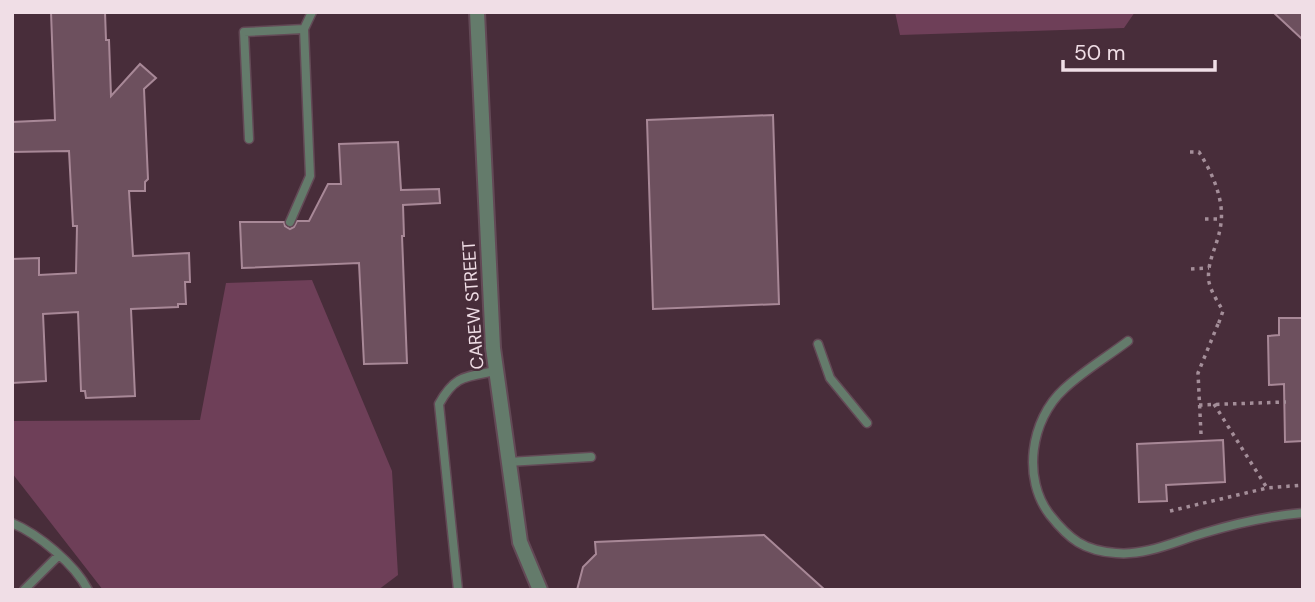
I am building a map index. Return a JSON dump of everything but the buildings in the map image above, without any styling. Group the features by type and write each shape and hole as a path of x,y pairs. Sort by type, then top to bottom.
{"street":[{"name":"CAREW STREET","path":"477,12 492,335 520,542 536,588"}],"lane":[{"path":"290,222 310,176 304,29 312,12"},
{"path":"249,139 244,32 304,29"},
{"path":"1128,341 1062,390 1045,416 1034,444 1032,478 1041,504 1066,535 1090,548 1118,554 1155,548 1262,517 1303,513"},
{"path":"818,344 830,378 867,423"},
{"path":"458,590 439,428 439,404 449,385 466,377 496,371"},
{"path":"508,463 591,457"},
{"path":"12,523 26,528 59,555 88,590"},
{"path":"24,590 59,555"}],"path":[{"path":"1189,152 1199,152 1208,166 1218,190 1222,219 1209,268 1209,284 1223,311 1198,373 1201,434"},
{"path":"1205,219 1222,219"},
{"path":"1191,269 1209,268"},
{"path":"1199,405 1286,402"},
{"path":"1214,404 1267,488"},
{"path":"1170,511 1267,488 1303,485"}],"shaded area":[{"path":"895,12 1135,12 1124,28 900,35"},
{"path":"312,280 392,471 398,575 378,590 103,590 12,473 12,421 200,420 226,283"}]}
